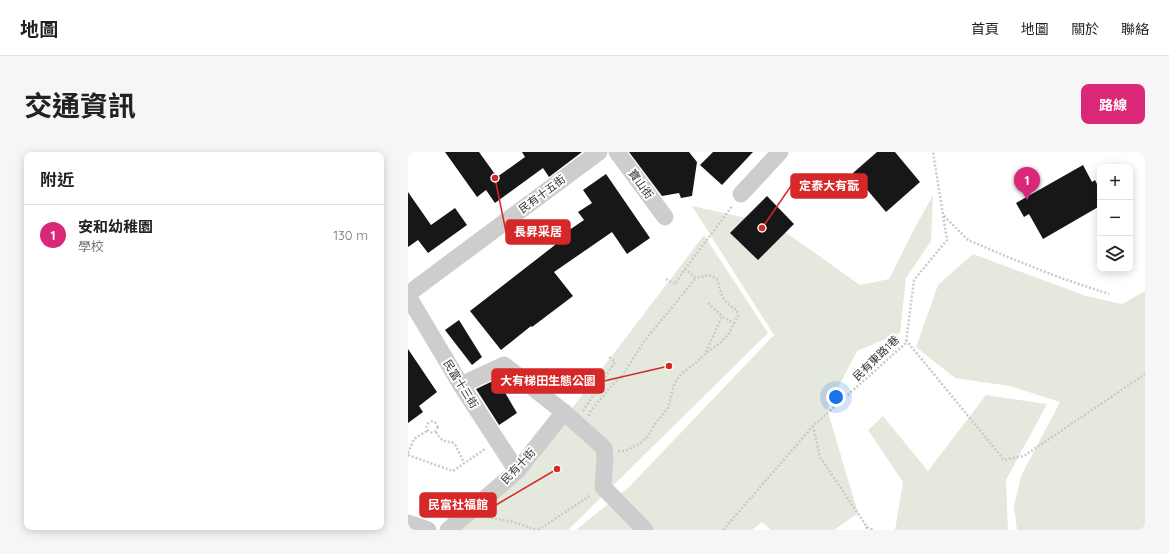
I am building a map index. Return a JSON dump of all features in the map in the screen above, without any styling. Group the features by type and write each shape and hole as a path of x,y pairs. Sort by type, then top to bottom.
{"street":[{"name":"民有十五街","path":"408,295 599,152"},
{"name":"寶山街","path":"617,152 665,216"},
{"path":"741,194 780,152"},
{"name":"民富十三街","path":"408,295 461,385 517,471"},
{"path":"461,385 504,365 564,412 604,448 605,457 602,487 645,530"},
{"name":"民有十街","path":"448,530 517,471 564,412"},
{"path":"408,523 428,530"}],"path":[{"name":"民有東路1巷","path":"723,530 813,426 906,343 914,280 947,240 933,152"},
{"path":"666,279 675,284 741,194"},
{"path":"943,215 968,240 1061,278 1109,294"},
{"path":"685,269 696,278"},
{"path":"608,356 615,362 583,412 588,417 590,412 624,373 645,340 696,278 709,275 717,279 723,299 731,307 737,310 738,316 728,335 677,379 668,408 647,437 639,444 625,451 618,451"},
{"path":"708,303 722,316 735,324"},
{"path":"706,353 722,316"},
{"path":"906,340 1004,460 1024,456 1145,374"},
{"path":"436,432 438,430 438,426 436,423 433,421 428,423 427,430 414,440 408,454 453,471 498,441"},
{"path":"813,426 820,457 866,529 873,530"},
{"path":"427,430 432,433 436,432"},
{"path":"436,432 442,441 452,442 456,446 464,463"},
{"path":"482,516 514,522 537,530 602,487"}],"shaded area":[{"path":"933,195 931,241 906,278 900,333 857,351 827,409 858,513 834,530 771,530 762,522 752,530 576,530 629,487 774,335 692,206 774,224 860,285 889,279"},
{"path":"704,235 768,333 568,530 461,530 570,411"},
{"path":"973,254 1086,296 1122,304 1145,291 1145,530 1017,530 1014,506 1021,476 1060,402 1010,386 955,378 916,347 938,285"},
{"path":"986,395 1047,404 1006,480 1008,530 895,530 903,482 868,430 883,416 928,471"}],"building":[{"path":"445,152 479,152 497,177 525,157 522,152 582,152 549,177 543,168 495,203 486,190 477,197"},
{"path":"629,152 689,152 697,162 692,196 681,198 679,193 662,196"},
{"path":"713,152 753,152 722,185 700,165"},
{"path":"877,152 895,152 920,182 886,212 853,173"},
{"path":"1083,165 1092,182 1095,180 1097,184 1097,208 1043,239 1029,214 1024,217 1016,203"},
{"path":"606,174 650,238 627,254 612,232 554,272 573,296 532,327 531,326 501,350 470,311 555,245 553,241 584,220 578,212 592,203 583,190"},
{"path":"408,192 431,225 455,208 467,225 428,253 418,240 408,247"},
{"path":"767,196 794,224 758,260 730,233"},
{"path":"459,320 482,357 472,365 445,330"},
{"path":"408,349 437,392 419,406 423,412 408,423"},
{"path":"497,379 517,413 499,425 476,389"}],"place":[{"name":"長昇采居","path":"495,178"},
{"name":"安和幼稚園","path":"1027,200"},
{"name":"定泰大有翫","path":"762,228"},
{"name":"大有梯田生態公園","path":"669,366"},
{"name":"民富社福館","path":"557,469"}]}
